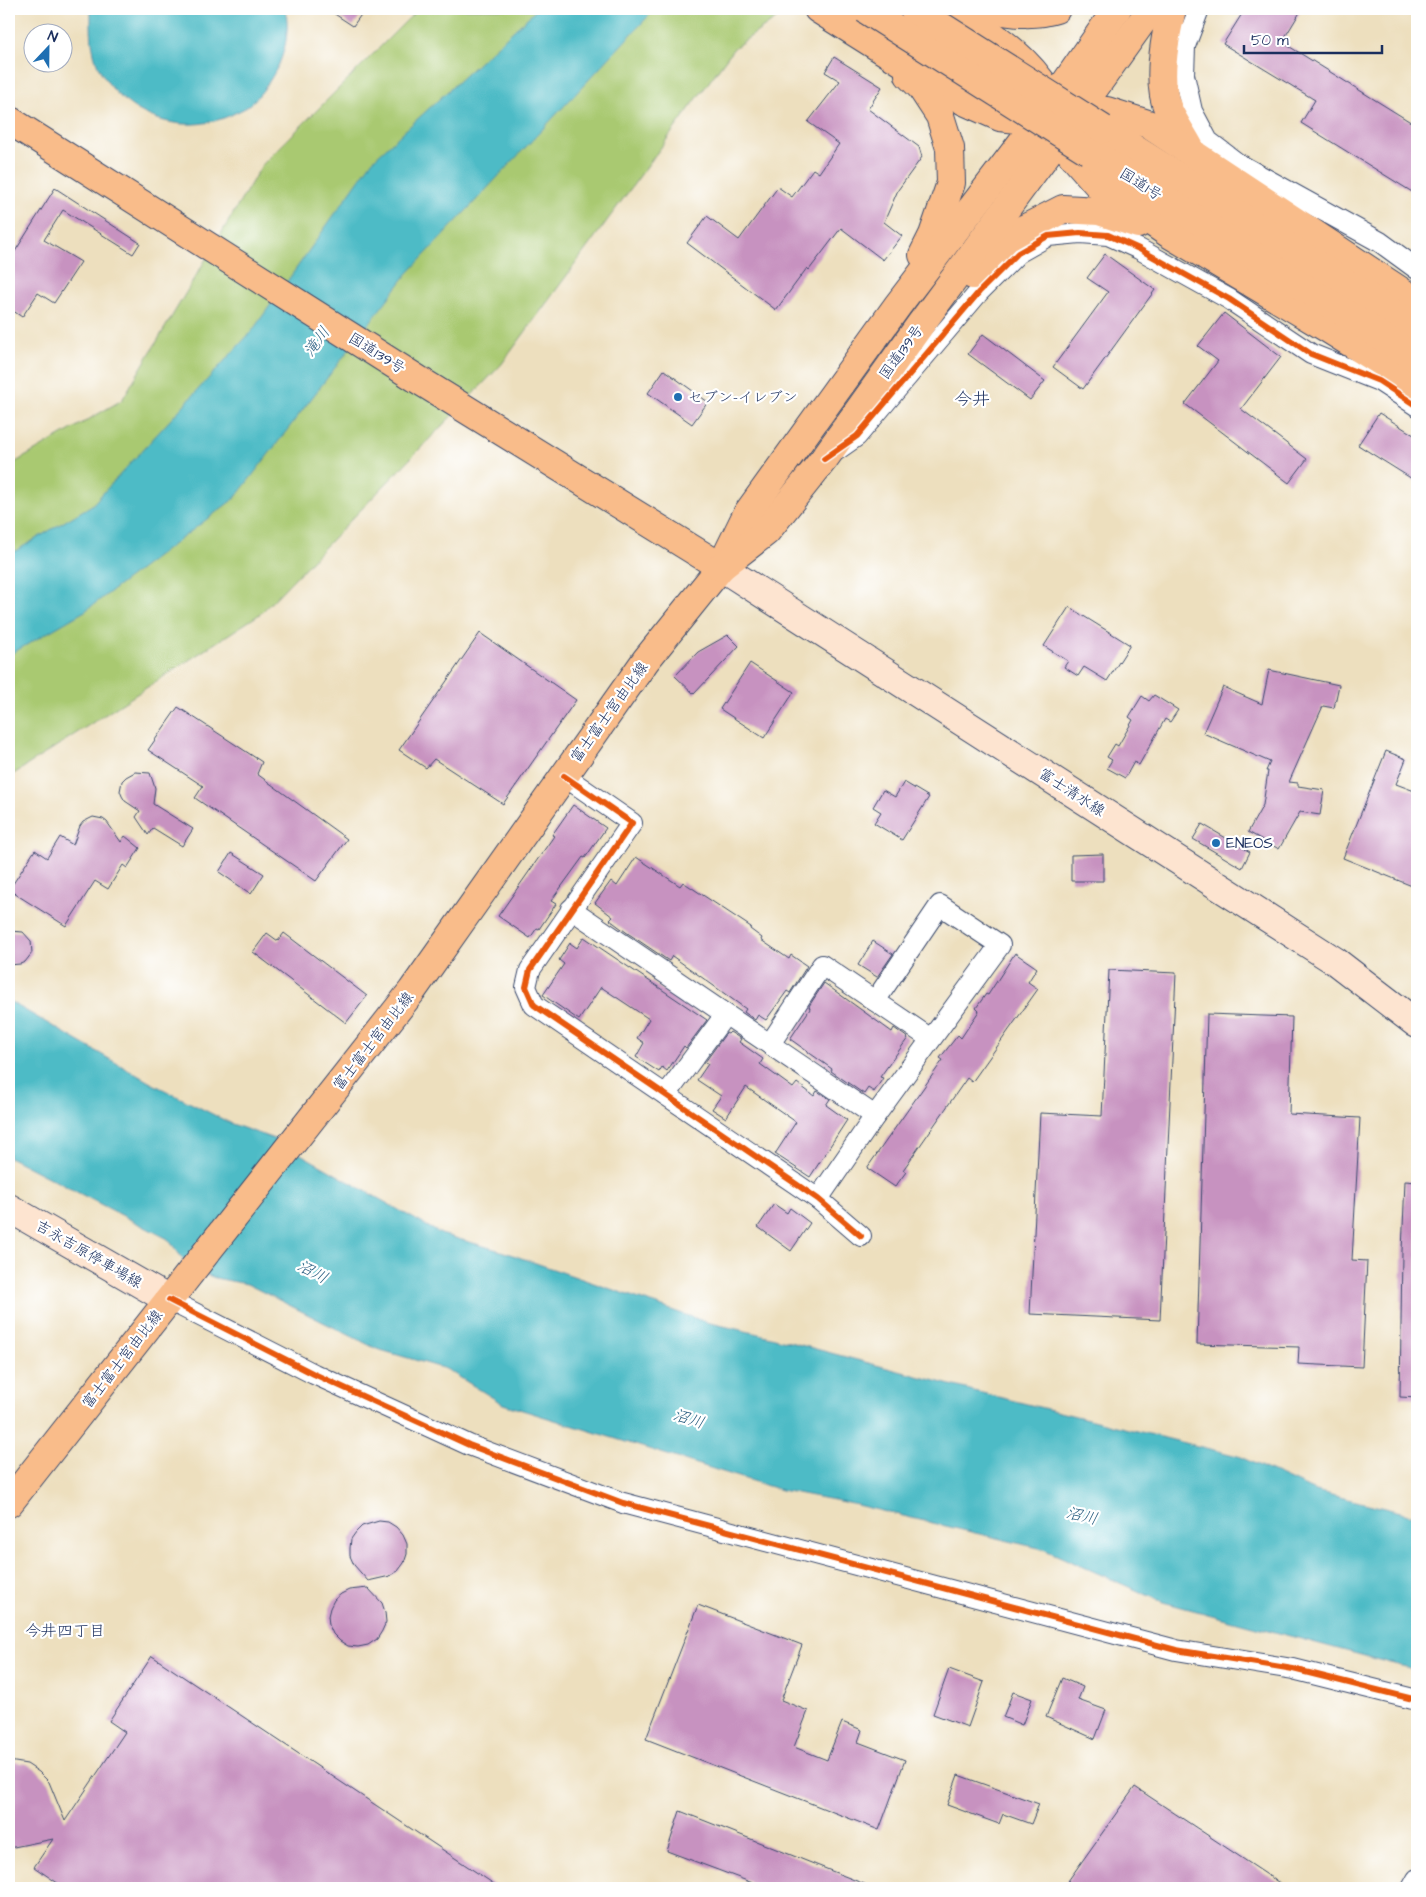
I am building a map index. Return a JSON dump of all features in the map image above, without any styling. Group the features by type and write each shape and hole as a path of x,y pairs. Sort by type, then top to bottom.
{"main road":[{"name":"国道1号","path":"864,9 1417,359"},
{"name":"国道1号","path":"914,9 1417,328"},
{"path":"956,9 1010,48 1040,78 1072,155 1099,186 1168,233 1417,384"},
{"path":"995,9 1044,13 1056,9"},
{"path":"1057,117 1118,9"},
{"path":"1057,117 1151,9"},
{"path":"1172,9 1165,37 1162,77 1167,107 1193,153"},
{"path":"827,15 964,101 1000,116 1057,117 1106,111 1148,124 1417,302"},
{"path":"892,57 921,87 940,116 950,148 951,183 933,235 898,305"},
{"name":"国道139号","path":"721,567 747,514 898,305 1057,117"},
{"name":"国道139号","path":"721,567 766,532 824,459 920,325 1057,117"},
{"name":"国道139号","path":"9,120 422,382 721,567"},
{"path":"920,325 1022,230 1063,209 1099,211 1168,233"},
{"name":"富士富士宮由比線","path":"9,1503 412,990 646,660 721,567"},
{"name":"富士清水線","path":"721,567 1335,961 1417,1024"},
{"name":"吉永吉原停車場線","path":"9,1208 173,1296"}],"street":[{"path":"1199,9 1185,46 1184,75 1192,111 1208,141 1237,163 1380,242 1417,269"},
{"path":"824,459 857,436 979,292 1018,253 1048,236 1080,233 1108,235 1139,249 1229,299 1311,354 1379,381 1417,406"},
{"path":"564,776 632,823 530,970 526,987 534,1005 818,1199 862,1236"},
{"path":"818,1199 875,1116 1000,945 940,905 875,1000"},
{"path":"571,909 875,1116"},
{"path":"770,1044 822,965 931,1039"},
{"path":"666,1095 725,1015"},
{"path":"173,1296 314,1374 470,1445 623,1503 1176,1650 1293,1668 1417,1700"},
{"path":"1412,1888 1417,1879"}],"green space":[{"path":"418,9 790,9 734,48 501,365 260,614 9,777 9,466 122,400 262,165"}],"water":[{"path":"91,9 285,9 287,23 285,44 276,70 262,92 244,109 213,121 194,124 176,123 158,119 141,112 112,88 101,72 95,57 92,41"},
{"name":"滝川","path":"537,9 655,9 407,274 235,498 85,611 9,655 9,555 92,505 252,331 373,160"},
{"name":"沼川","path":"9,1001 151,1083 232,1124 274,1139 441,1234 501,1251 706,1322 1238,1456 1315,1491 1417,1516 1417,1670 1163,1602 1043,1549 844,1502 781,1490 503,1404 446,1369 377,1349 247,1284 215,1278 189,1267 168,1239 9,1157"}],"building":[{"path":"327,9 365,9 353,26"},
{"path":"1245,9 1302,9 1282,42 1417,126 1417,195 1301,123 1315,100 1223,44"},
{"path":"834,57 882,87 868,109 919,147 922,157 898,190 884,222 902,236 883,260 841,228 809,270 807,268 776,310 687,243 707,216 739,240 778,187 792,197 813,169 819,173 839,144 808,122 840,81 825,72"},
{"path":"55,188 140,243 133,254 63,210 44,240 81,262 54,303 38,293 22,317 9,308 9,261"},
{"path":"1105,254 1155,290 1083,389 1053,367 1108,292 1087,278"},
{"path":"1224,313 1281,357 1241,409 1307,459 1289,483 1185,404 1218,361 1198,346"},
{"path":"983,334 1045,381 1030,400 968,354"},
{"name":"セブン-イレブン","path":"664,370 708,402 692,424 648,393"},
{"path":"1379,413 1417,437 1417,482 1358,445"},
{"path":"1069,607 1130,645 1107,681 1084,667 1078,676 1064,667 1068,661 1044,646"},
{"path":"480,633 576,700 503,804 434,759 426,768 399,750"},
{"path":"728,635 739,646 694,694 675,676 698,652"},
{"path":"750,663 794,692 764,738 720,709"},
{"path":"1269,670 1339,685 1334,708 1323,706 1289,782 1298,783 1298,786 1324,790 1320,815 1300,812 1279,849 1248,832 1263,805 1268,771 1266,771 1270,762 1203,733 1223,687 1262,704"},
{"path":"1154,695 1178,710 1170,722 1165,719 1139,765 1134,762 1125,778 1107,768 1112,760 1107,757 1115,744 1118,746 1133,720 1129,717 1142,696 1149,701"},
{"path":"178,707 262,762 257,774 347,839 316,881 195,798 203,786 148,750"},
{"path":"1386,751 1406,759 1396,784 1417,792 1417,888 1343,858"},
{"path":"135,772 150,773 155,788 153,804 193,829 182,846 153,828 148,835 136,817 140,811 125,801 120,791 122,781"},
{"path":"904,782 929,797 902,840 874,823 881,812 873,807 883,790 895,797"},
{"path":"573,805 606,828 551,901 556,904 539,929 537,928 530,938 498,916 554,836 552,835"},
{"path":"93,817 107,822 121,842 125,836 140,848 127,868 123,865 108,889 95,881 66,926 9,890 35,850 47,858 60,837 73,845 80,826 83,822"},
{"path":"1202,824 1250,852 1242,868 1193,839"},
{"path":"231,853 264,874 251,894 219,872"},
{"path":"1103,854 1103,881 1071,881 1071,855"},
{"path":"636,857 680,886 683,882 751,927 750,929 762,938 761,940 789,959 791,955 807,966 790,993 787,991 766,1020 758,1015 755,1020 744,1012 746,1009 672,956 669,961 626,932 610,920 613,917 595,903 611,881 617,886"},
{"path":"9,931 23,932 31,941 32,953 25,962 9,965"},
{"path":"267,933 278,941 284,933 367,996 346,1023 253,952"},
{"path":"584,937 707,1020 686,1048 684,1046 667,1071 662,1067 659,1072 636,1057 644,1043 637,1038 649,1019 601,987 579,1020 543,995 564,964 559,960 570,943 577,948"},
{"path":"873,941 893,954 877,977 858,965"},
{"path":"1015,953 1037,968 1028,982 1038,989 972,1082 967,1078 903,1170 906,1172 895,1187 867,1168 943,1060 940,1058 958,1035 961,1038 979,1011 976,1008 986,994 988,995"},
{"path":"1109,970 1176,973 1160,1320 1030,1314 1040,1113 1102,1116"},
{"path":"824,983 892,1032 894,1028 908,1038 880,1077 883,1078 874,1092 868,1088 864,1094 790,1039 810,1009 809,1006"},
{"path":"1207,1014 1292,1017 1289,1114 1360,1118 1352,1260 1367,1261 1362,1367 1298,1364 1299,1347 1197,1344"},
{"path":"730,1032 741,1039 739,1042 763,1059 760,1064 793,1088 797,1083 814,1096 817,1091 830,1099 826,1105 847,1120 810,1177 775,1154 796,1122 746,1087 726,1118 712,1109 721,1096 697,1080 708,1064 705,1062 726,1033"},
{"path":"1405,1181 1417,1182 1417,1398 1400,1397"},
{"path":"774,1204 787,1213 790,1208 810,1223 791,1251 758,1227"},
{"path":"379,1521 388,1522 403,1535 407,1544 407,1554 404,1563 398,1571 390,1576 368,1581 354,1565 350,1556 351,1539 362,1526"},
{"path":"368,1588 382,1603 386,1622 377,1639 368,1645 348,1646 333,1634 329,1625 328,1616 330,1608 334,1600 341,1594 349,1590"},
{"path":"698,1605 802,1645 781,1700 808,1711 794,1747 827,1760 842,1722 862,1730 858,1742 905,1760 879,1830 646,1739"},
{"path":"152,1656 500,1888 65,1888 34,1867 53,1839 9,1848 9,1761 27,1764 49,1782 65,1821 125,1732 109,1721"},
{"path":"949,1669 984,1682 968,1727 933,1714"},
{"path":"1062,1678 1083,1687 1078,1700 1106,1710 1095,1739 1046,1717"},
{"path":"1013,1692 1032,1699 1022,1725 1003,1717"},
{"path":"958,1775 1039,1804 1031,1824 1003,1814 999,1824 947,1805"},
{"path":"1135,1787 1287,1888 1063,1888"},
{"path":"680,1811 872,1888 766,1888 667,1851"}],"cycle path":[{"path":"824,459 857,436 979,292 1018,253 1048,236 1080,233 1108,235 1139,249 1229,299 1311,354 1379,381 1417,406"},
{"path":"564,776 632,823 530,970 526,987 534,1005 818,1199 861,1236"},
{"path":"169,1300 314,1374 469,1445 623,1503 1176,1650 1293,1669 1417,1700"}],"place":[{"name":"セブン-イレブン","path":"678,397"},
{"name":"ENEOS","path":"1216,843"}],"district":[{"name":"今井","path":"972,399"},
{"name":"今井四丁目","path":"65,1630"}]}
